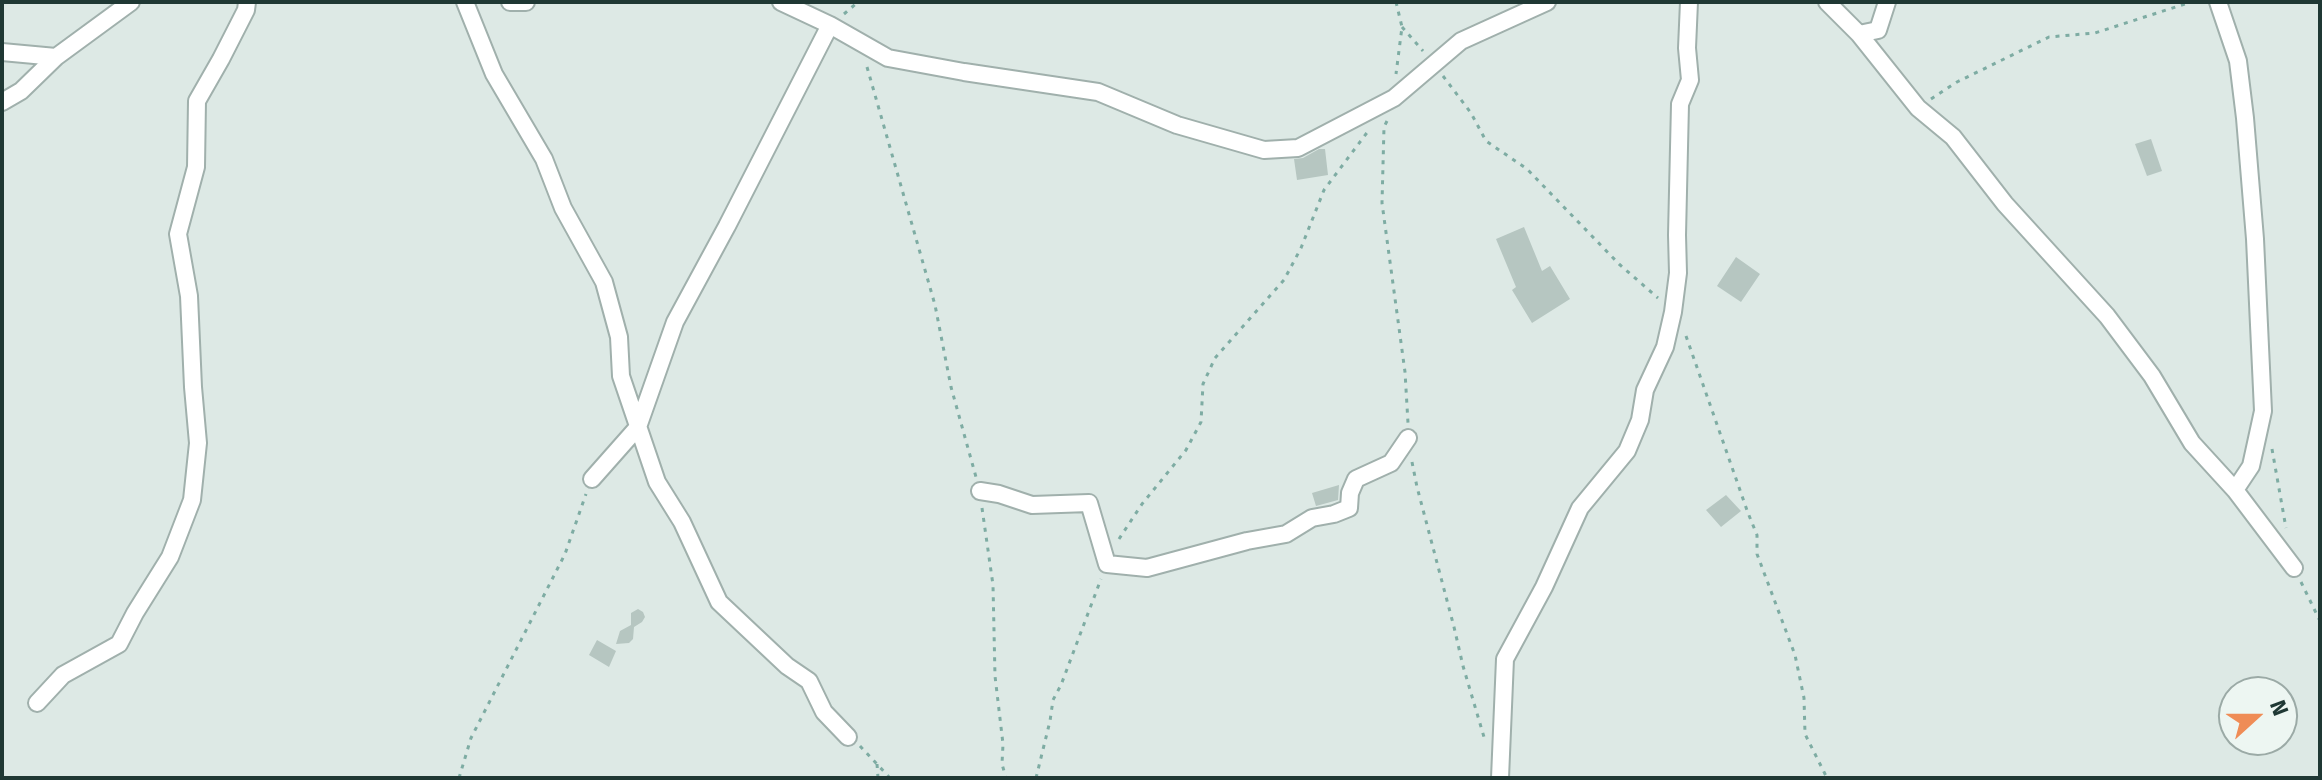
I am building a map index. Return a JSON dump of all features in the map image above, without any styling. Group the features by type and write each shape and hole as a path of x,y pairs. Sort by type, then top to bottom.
{"street":[{"path":"2,102 21,91 56,57 131,2"},
{"path":"37,703 63,675 119,644 170,557 192,500 198,443 189,296 178,234 196,167 197,101 246,10 247,2"},
{"path":"465,2 494,74 544,159 563,208 604,282 619,337 621,376 657,482 682,522 719,602 787,666 809,681 824,712 848,737"},
{"path":"510,2 526,2"},
{"path":"781,2 888,58 1098,92 1177,125 1264,150 1298,148 1394,98 1461,41 1547,2"},
{"path":"1500,778 1505,659 1544,587 1580,508 1627,451 1640,420 1645,390 1665,347 1678,273 1680,104 1690,80 1687,48 1689,2"},
{"path":"1827,2 1859,34 1918,108 1953,137 2005,204 2107,316 2152,376 2192,443 2235,490 2294,568"},
{"path":"1859,34 1878,30 1887,2"},
{"path":"2218,2 2238,61 2245,118 2255,239 2263,411 2251,466 2235,490"},
{"path":"592,479 638,427 675,322 830,25"},
{"path":"2,52 56,57"},
{"path":"980,491 1032,505 1089,503 1107,564 1147,568 1247,541 1286,534 1312,518 1349,508 1350,493 1356,479 1391,463 1408,438"}],"path":[{"path":"830,25 858,2"},
{"path":"1394,98 1402,27 1396,2"},
{"path":"1918,108 1957,82 2049,37 2095,33 2191,2"},
{"path":"863,56 935,305 951,387 980,491 993,585 995,676 1003,744 1002,764 1006,778"},
{"path":"1036,778 1053,700 1122,532 1186,450 1201,422 1203,384 1215,358 1284,280 1301,248 1324,190 1376,121"},
{"path":"2272,448 2288,538"},
{"path":"459,778 471,738 565,554 592,479"},
{"path":"2294,568 2320,621"},
{"path":"848,737 867,752 890,778"},
{"path":"877,764 878,778"}],"building":[{"path":"2151,139 2162,171 2147,176 2135,144"},
{"path":"1325,149 1328,175 1297,180 1294,159 1303,158"},
{"path":"1524,227 1542,271 1550,266 1570,299 1532,323 1512,290 1516,287 1496,239"},
{"path":"1736,257 1760,274 1741,302 1717,286"},
{"path":"1339,485 1338,500 1316,506 1312,493"},
{"path":"1726,495 1741,511 1721,527 1706,510"},
{"path":"638,609 645,617 634,627 633,639 629,643 616,644 620,631 631,625 631,613"},
{"path":"597,640 616,651 609,667 589,655"}]}
